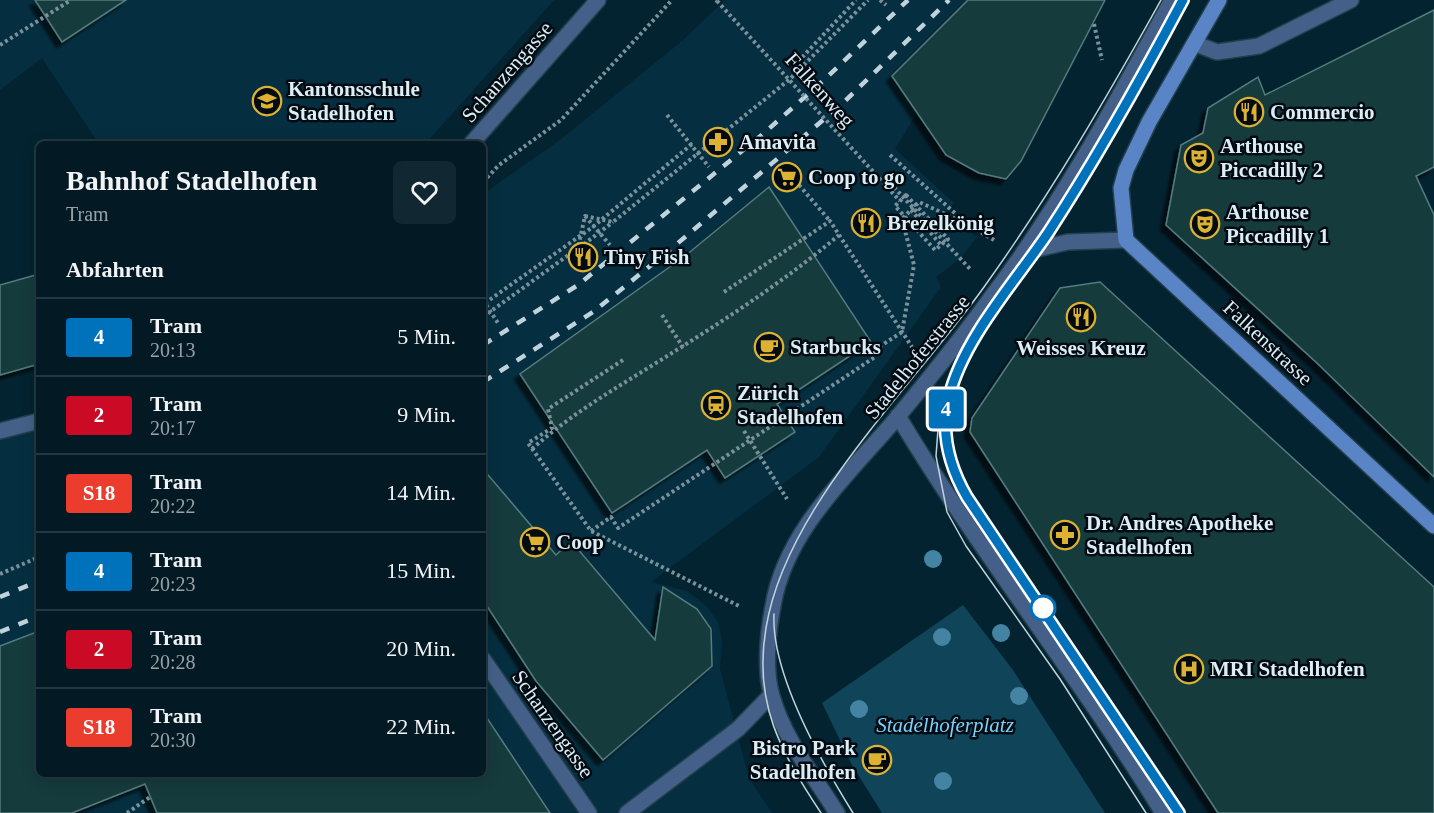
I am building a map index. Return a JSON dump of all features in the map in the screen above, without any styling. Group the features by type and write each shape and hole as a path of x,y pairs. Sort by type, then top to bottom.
{"main road":[{"path":"1126,240 1121,188 1126,170 1149,122 1196,44 1219,0"},
{"name":"Falkenstrasse","path":"1126,240 1434,526"}],"street":[{"name":"Schanzengasse","path":"474,141 598,0"},
{"name":"Stadelhoferstrasse","path":"837,813 787,733 771,695 769,662 773,604 789,557 810,521 898,416 993,296 1024,252 1120,93 1172,0"},
{"path":"1196,44 1217,52 1259,46 1351,0"},
{"path":"1024,252 1068,242 1126,240"},
{"path":"898,416 942,490 1035,620 1163,813"},
{"path":"0,431 36,422"},
{"name":"Schanzengasse","path":"486,663 589,813"},
{"path":"627,813 738,729 771,695"}],"path":[{"path":"0,45 71,0"},
{"path":"486,179 499,165 561,120 672,0"},
{"name":"Falkenweg","path":"717,0 900,201"},
{"path":"794,66 856,0"},
{"path":"486,315 613,222 790,79 868,0"},
{"path":"880,0 886,5"},
{"path":"1094,24 1104,70"},
{"path":"667,115 709,167"},
{"path":"486,300 594,226 692,144"},
{"path":"890,155 967,224"},
{"path":"890,183 973,272"},
{"path":"799,185 830,221 914,350"},
{"path":"906,195 948,239 941,245 935,250 895,206 906,195"},
{"path":"591,531 610,517 618,528 875,357 873,351 902,332 914,265 902,219 919,202 967,224 997,242"},
{"path":"911,210 941,245"},
{"path":"585,216 613,222"},
{"path":"585,216 610,245"},
{"path":"578,248 585,216"},
{"path":"724,292 830,221"},
{"path":"532,449 557,426 683,347 812,257 839,235"},
{"path":"486,304 498,323"},
{"path":"662,315 683,347"},
{"path":"623,360 548,409 552,428 528,443 591,531 739,606"},
{"path":"744,431 788,501"},
{"path":"0,574 36,558"},
{"path":"128,813 150,797"}],"shaded area":[{"name":"Kantonsschule Stadelhofen","path":"0,0 554,0 428,141 97,141 42,58 0,90"},
{"path":"725,0 1016,0 930,91 895,149 954,203 945,214 977,237 960,259 936,277 941,287 819,457 651,582 687,591 707,607 718,622 722,640 720,669 749,778 772,813 0,813 0,439 36,431 36,777 486,777 486,192 560,140 682,41"}],"green space":[{"name":"Stadelhoferplatz","path":"963,605 1013,670 1105,813 882,813 852,765 822,703"}],"building":[{"path":"35,0 126,0 62,42"},
{"path":"968,0 1105,0 1021,161 1006,179 979,173 946,155 892,76"},
{"path":"1434,10 1434,167 1416,176 1434,215 1434,477 1317,363 1166,225 1181,145 1203,133 1208,108 1258,77 1265,95"},
{"path":"769,187 871,342 777,404 795,432 725,478 707,450 612,513 520,374 685,256"},
{"path":"36,275 36,365 0,375 0,285"},
{"path":"1100,282 1434,587 1434,813 1218,813 970,432 972,418 1060,288"},
{"path":"486,473 556,555 571,541 655,640 663,587 697,609 711,629 712,666 603,760 536,681 486,605"},
{"path":"36,632 36,777 486,777 486,717 550,813 157,813 145,784 72,813 0,813 0,646"}],"tram line":[{"path":"821,813 783,748 767,704 763,680 763,655 766,628 778,582 799,537 825,492 889,406 984,287 1032,217 1098,110 1161,0"},
{"path":"1179,813 967,497 951,463 945,427 948,401 955,379 976,335 1048,233 1084,176 1183,0"},
{"name":"4","path":"1179,813 1155,773 967,497 950,464 945,435 949,396 965,356 1048,232 1104,141 1183,0"},
{"path":"939,416 936,456 947,512 966,546 1060,679 1146,813"},
{"path":"774,614 775,638 790,690 814,744 853,813"}],"railway":[{"path":"486,343 578,285 764,133 908,0"},
{"path":"486,380 593,312 665,254 842,104 949,0"},
{"path":"0,597 36,582"},
{"path":"0,632 36,617"}],"place":[{"name":"Kantonsschule Stadelhofen","path":"267,101"},
{"name":"Commercio","path":"1249,112"},
{"name":"Amavita","path":"718,142"},
{"name":"Arthouse Piccadilly 2","path":"1199,158"},
{"name":"Coop to go","path":"787,177"},
{"name":"Brezelkönig","path":"866,223"},
{"name":"Arthouse Piccadilly 1","path":"1205,224"},
{"name":"Tiny Fish","path":"583,257"},
{"name":"Weisses Kreuz","path":"1081,317"},
{"name":"Starbucks","path":"769,347"},
{"name":"Zürich Stadelhofen","path":"716,405"},
{"name":"Dr. Andres Apotheke Stadelhofen","path":"1065,535"},
{"name":"Coop","path":"535,542"},
{"name":"MRI Stadelhofen","path":"1189,669"},
{"name":"Bistro Park Stadelhofen","path":"877,760"}]}
